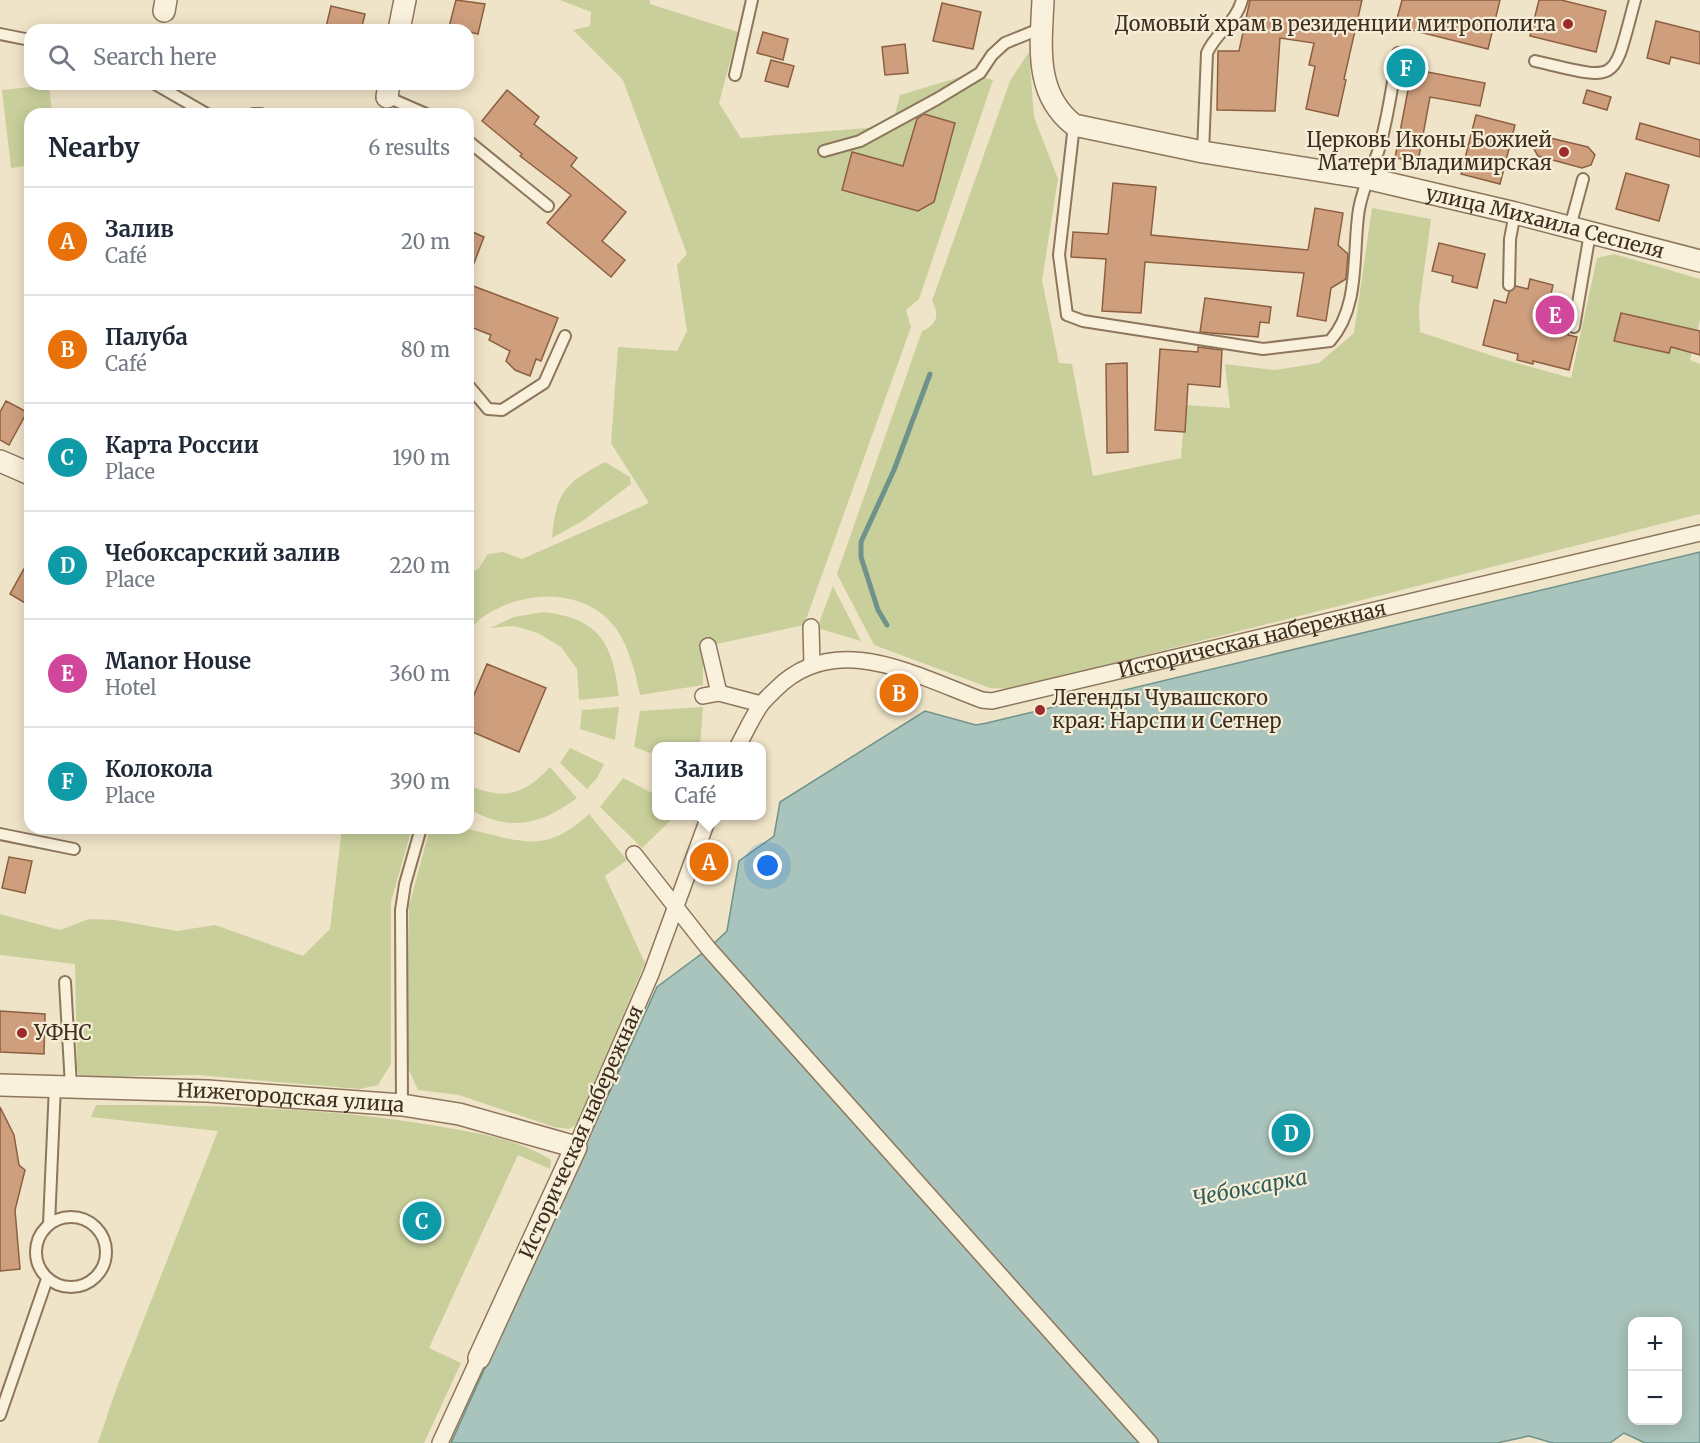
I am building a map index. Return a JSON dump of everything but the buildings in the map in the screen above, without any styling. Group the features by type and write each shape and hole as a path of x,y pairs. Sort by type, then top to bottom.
{"street":[{"path":"400,24 405,0"},
{"path":"1043,0 1042,62 1049,99 1059,114 1074,125"},
{"name":"улица Михаила Сеспеля","path":"1074,125 1203,152 1366,178 1515,213 1700,261"},
{"path":"0,461 24,471"},
{"name":"Историческая набережная","path":"741,742 760,704 787,678 812,665 838,659 878,661 982,700 992,701 1700,533"},
{"path":"811,627 812,665"},
{"path":"708,646 711,694 760,704"},
{"name":"Историческая набережная","path":"440,1443 576,1147 651,974 708,820"},
{"path":"634,854 708,948 1150,1443"},
{"name":"Нижегородская улица","path":"0,1085 207,1091 402,1105 459,1114 576,1147"}],"lane":[{"path":"735,75 752,0"},
{"path":"1203,152 1207,53 1212,41 1234,20 1242,0"},
{"path":"1535,61 1594,75 1606,74 1614,68 1620,57 1635,0"},
{"path":"824,151 860,141 937,99 980,74 992,55 1005,43 1042,28"},
{"path":"0,34 24,39"},
{"path":"1074,125 1059,255 1067,315 1083,321 1263,349 1330,341 1340,331 1350,302 1359,209 1366,178 1377,152 1398,52"},
{"path":"165,90 197,108"},
{"path":"388,91 416,108"},
{"path":"474,146 548,206"},
{"path":"1574,327 1583,178"},
{"path":"1509,285 1510,239 1515,213"},
{"path":"474,392 488,409 502,410 544,383 565,336"},
{"path":"0,834 74,849"},
{"path":"402,1105 401,910 405,884 419,834"},
{"path":"49,1224 58,1219 80,1218 99,1230 106,1250 101,1272 81,1286 69,1288 46,1279 35,1257 36,1245 49,1224 63,1086 65,982"},
{"path":"0,1415 46,1279"}],"green space":[{"path":"560,0 650,0 650,4 738,32 719,103 741,138 892,126 900,95 970,74 993,80 919,299 906,310 911,327 804,625 703,647 703,685 640,695 629,653 617,630 591,607 575,600 540,597 522,600 505,605 486,615 474,625 474,571 479,568 488,554 503,552 522,559 649,503 611,443 618,347 677,351 687,331 677,265 687,254 623,80 573,30 590,26 591,12"},
{"path":"1029,52 1034,117 1058,179 1042,280 1059,363 1072,364 1093,476 1181,458 1185,405 1230,408 1225,364 1275,370 1319,363 1354,333 1372,208 1431,219 1419,308 1420,332 1499,358 1571,378 1597,258 1614,254 1700,279 1700,320 1690,360 1700,364 1700,514 1012,689 990,688 874,645 837,574 922,331 931,326 936,319 932,301 1010,81"},
{"path":"24,88 24,90 50,90 51,108 24,108 24,166 11,168 2,90"},
{"path":"605,462 630,477 631,484 584,520 552,538 556,510 565,491 580,476"},
{"path":"833,586 861,641 817,628"},
{"path":"543,612 578,620 600,636 612,661 619,696 579,700 577,669 561,647 538,633 514,626 490,628 514,617"},
{"path":"619,707 615,740 580,729 582,710"},
{"path":"703,707 700,742 652,742 652,754 634,747 640,711"},
{"path":"570,748 604,764 597,778 587,789 560,763"},
{"path":"550,767 577,798 537,820 524,822 497,821 474,811 474,787 503,794 522,789"},
{"path":"623,778 652,793 652,820 671,820 642,848 600,807"},
{"path":"589,814 627,860 605,876 645,963 576,1125 569,1129 554,1127 459,1095 418,1090 406,1064 409,906 428,834 474,834 474,830 531,841 558,836"},
{"path":"341,834 410,834 391,902 391,1064 378,1085 360,1089 197,1075 87,1077 79,1075 75,964 0,955 0,914 60,930 89,919 115,920 177,931 215,925 303,956 330,929"},
{"path":"96,1105 270,1108 400,1120 499,1138 525,1147 551,1160 550,1169 518,1155 429,1348 461,1363 424,1443 98,1443 114,1395 218,1131 91,1117"}],"water":[{"name":"Чебоксарка","path":"1700,552 1700,1443 1645,1443 1624,1433 1610,1443 1553,1443 1529,1436 1497,1443 1159,1443 712,945 727,931 739,861 774,836 780,802 925,711 976,725"},
{"path":"704,952 1141,1443 451,1443 657,987"}],"waterway":[{"path":"887,625 878,610 861,557 861,542 894,470 930,374"}],"place":[{"name":"Домовый храм в резиденции митрополита","path":"1568,24"},
{"name":"Колокола","path":"1406,68"},
{"name":"Церковь Иконы Божией Матери Владимирская","path":"1564,152"},
{"name":"Manor House","path":"1555,315"},
{"name":"Палуба","path":"899,693"},
{"name":"Легенды Чувашского края: Нарспи и Сетнер","path":"1040,710"},
{"name":"Залив","path":"709,862"},
{"name":"УФНС","path":"22,1033"},
{"name":"Чебоксарский залив","path":"1291,1133"},
{"name":"Карта России","path":"422,1221"}]}
